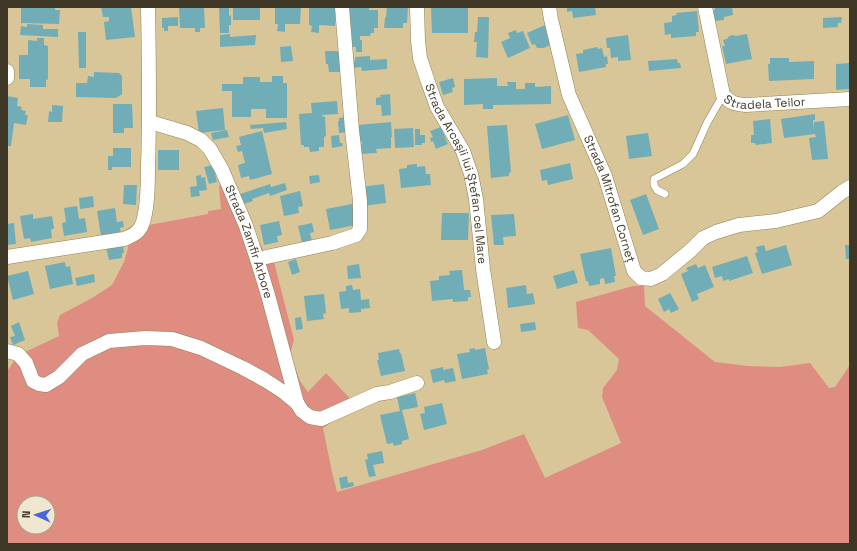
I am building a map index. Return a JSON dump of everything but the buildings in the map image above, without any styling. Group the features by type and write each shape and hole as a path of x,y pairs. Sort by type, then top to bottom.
{"street":[{"path":"7,257 124,239 135,234 141,227 145,212 150,122 148,7"},
{"path":"257,259 332,243 356,235 360,230 360,201 352,130 342,7"},
{"name":"Strada Arcașii lui Ștefan cel Mare","path":"417,7 418,47 420,58 437,107 463,151 471,174 476,198 483,269 494,342"},
{"name":"Strada Mitrofan Corneț","path":"549,7 569,95 605,176 634,271 641,278 651,279 662,274 703,238 716,232 739,225 776,222 818,211 850,187"},
{"name":"Stradela Teilor","path":"705,7 723,95 729,101 736,104 766,104 850,99"},
{"path":"7,71 7,78"},
{"name":"Strada Zamfir Arbore","path":"150,122 187,133 201,140 210,149 222,170 243,219 257,259 297,403"},
{"path":"7,351 18,354 26,363 33,381 39,384 46,384 59,377 82,354 109,341 145,338 172,339 201,348 243,368 285,393 297,403 302,411 310,417 320,419 377,394 390,392 417,383"}],"lane":[{"path":"665,194 657,190 654,185 654,179 683,164 693,154 723,95"}],"shaded area":[{"path":"230,176 263,250 274,262 294,340 290,354 300,381 308,392 326,373 357,406 323,428 337,492 482,450 524,434 545,478 621,443 602,397 603,388 617,370 619,359 588,330 578,328 576,302 633,286 644,286 645,306 715,362 748,366 780,367 810,363 829,388 835,387 850,365 850,544 7,544 7,371 15,360 23,353 59,336 57,323 60,315 92,298 112,285 124,262 128,242 143,234 149,225 208,214 208,211 221,209 219,186"}]}
